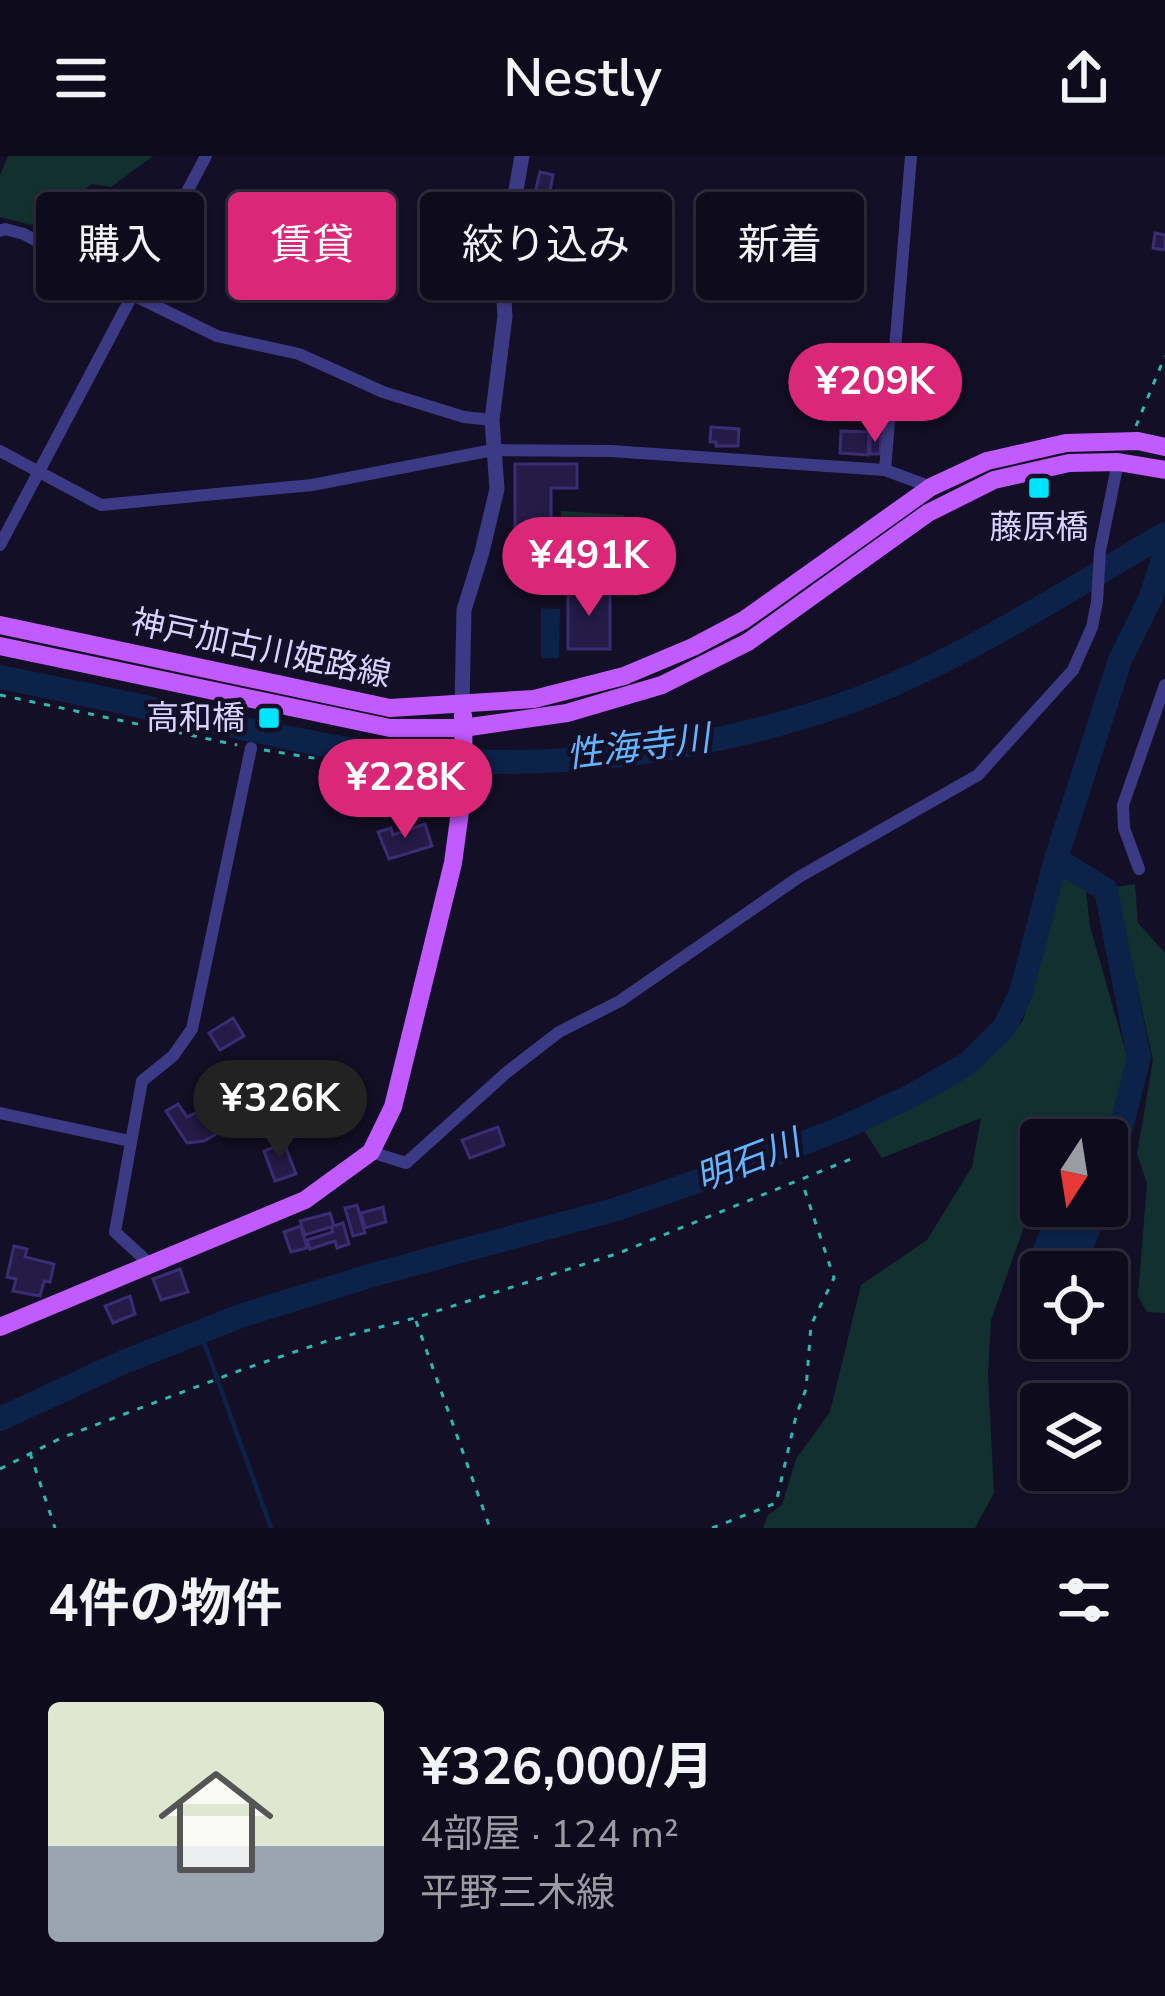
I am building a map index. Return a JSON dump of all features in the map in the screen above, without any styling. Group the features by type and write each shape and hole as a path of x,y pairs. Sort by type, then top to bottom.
{"main road":[{"name":"神戸加古川姫路線","path":"0,625 390,708 534,699 624,676 693,647 744,620 931,487 987,460 1066,443 1131,441 1165,447"},
{"name":"神戸加古川姫路線","path":"0,646 390,728 464,728 566,713 662,685 748,642 928,513 994,480 1069,463 1124,463 1165,470"},
{"path":"0,1327 305,1200 371,1152 393,1107 453,863 464,782 462,704"}],"street":[{"path":"187,192 206,156"},
{"path":"462,704 464,610 497,489 492,420 506,316 502,268 522,156"},
{"path":"885,470 911,156"},
{"path":"0,231 36,241"},
{"path":"0,544 131,300"},
{"path":"144,300 217,336 298,355 383,392 464,417 492,420"},
{"path":"0,452 100,505 113,506 312,485 493,450 611,451 885,470 931,487"},
{"path":"371,1152 406,1163 559,1032 620,1000 800,878 978,775 1073,670 1092,627 1100,551 1124,463"},
{"path":"1138,868 1124,828 1123,806 1165,685"},
{"path":"151,1265 115,1232 130,1141 142,1081 173,1056 192,1029 251,748"},
{"path":"0,1113 130,1141"}],"path":[{"path":"1131,441 1165,356"},
{"path":"0,695 251,748 464,782"},
{"path":"0,1469 29,1452 241,1370 619,1253 851,1159"},
{"path":"712,1528 776,1503 806,1389 811,1325 834,1278 802,1180"},
{"path":"415,1318 490,1528"},
{"path":"29,1452 56,1528"}],"green space":[{"path":"8,156 153,156 111,187 92,184 80,192 36,192 36,222 31,225 0,217 0,175"},
{"path":"561,511 624,515 624,526 643,527 637,596 617,597 612,587 561,586"},
{"path":"1063,874 1086,891 1090,926 1130,1067 1114,1119 1020,1119 1020,1227 1024,1227 991,1320 988,1374 994,1493 975,1528 763,1528 768,1515 782,1505 796,1459 830,1412 861,1285 927,1240 972,1167 981,1118 882,1158 861,1126 979,1066 1023,1021"},
{"path":"1135,884 1138,923 1165,953 1165,1313 1147,1312 1138,1296 1147,1183 1137,1154 1153,1060 1116,887"}],"water":[{"path":"541,608 560,609 559,658 541,658"},
{"path":"1042,1227 1102,1227 1092,1251 1032,1251"}],"building":[{"path":"540,172 553,175 550,192 535,192"},
{"path":"1155,233 1165,235 1165,250 1153,248"},
{"path":"711,427 739,429 738,446 710,442"},
{"path":"841,431 869,432 868,455 840,453"},
{"path":"870,436 881,436 880,454 870,454"},
{"path":"515,464 577,464 577,488 551,488 551,533 515,532"},
{"path":"568,589 610,590 610,649 568,649"},
{"path":"425,824 432,846 389,859 378,832 391,828 393,835"},
{"path":"233,1018 244,1036 220,1050 209,1033"},
{"path":"178,1104 187,1117 207,1107 220,1132 187,1143 166,1111"},
{"path":"498,1127 504,1145 470,1158 462,1140"},
{"path":"284,1143 296,1174 275,1181 264,1151"},
{"path":"357,1205 365,1233 353,1236 345,1208"},
{"path":"383,1207 386,1222 365,1228 361,1213"},
{"path":"330,1213 334,1226 305,1235 300,1221"},
{"path":"343,1223 349,1244 337,1248 335,1241 310,1249 307,1240 333,1232 331,1227"},
{"path":"301,1226 307,1248 291,1252 284,1232"},
{"path":"14,1246 27,1249 25,1257 54,1264 40,1296 13,1291 16,1279 7,1277"},
{"path":"180,1269 188,1292 161,1300 153,1279"},
{"path":"130,1296 135,1314 113,1323 105,1306"}],"waterway":[{"name":"性海寺川","path":"0,677 292,739 409,758 536,761 661,750 744,733 871,694 1000,631 1165,534"},
{"name":"明石川","path":"0,1419 121,1363 243,1315 617,1209 773,1155 911,1096 967,1064 1004,1028 1021,993 1056,859 1120,660 1151,597 1165,553"},
{"path":"1056,859 1106,890 1139,1057 1123,1119"},
{"path":"1071,1243 1078,1227"},
{"path":"200,1331 271,1528"}],"place":[{"name":"藤原橋","path":"1039,488"},
{"name":"高和橋","path":"269,718"}]}
